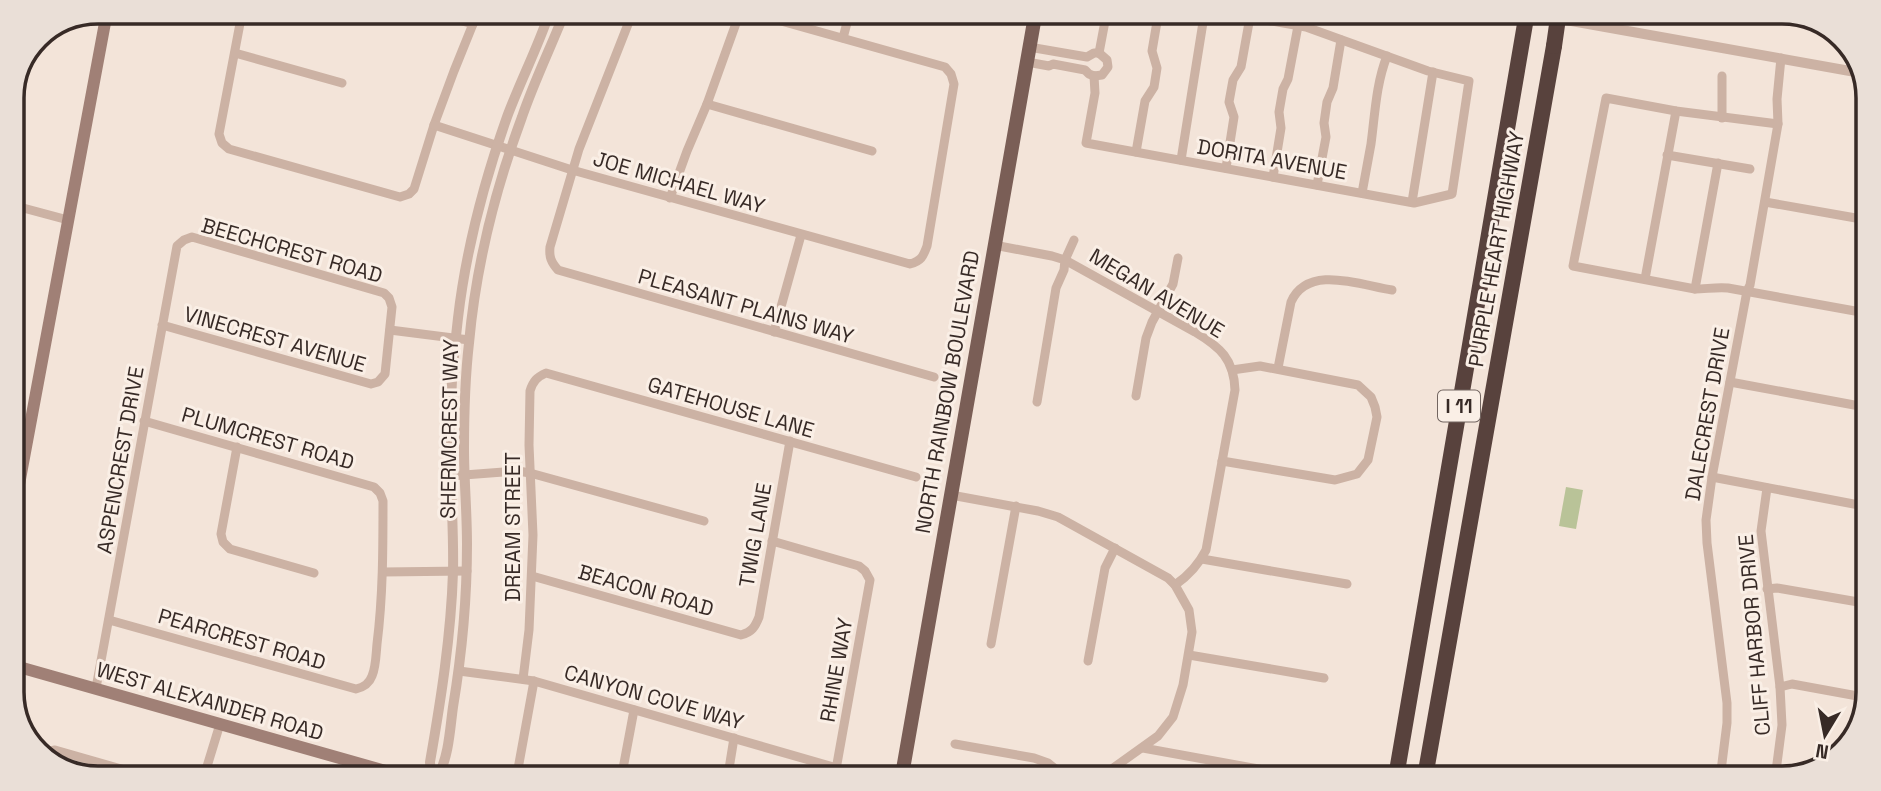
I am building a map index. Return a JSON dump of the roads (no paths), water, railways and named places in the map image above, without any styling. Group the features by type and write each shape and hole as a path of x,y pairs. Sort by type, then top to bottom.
{"highway":[{"name":"PURPLE HEART HIGHWAY","path":"1398,766 1525,24"},
{"name":"PURPLE HEART HIGHWAY","path":"1427,766 1556,24"}],"main road":[{"path":"25,437 105,24"},
{"name":"NORTH RAINBOW BOULEVARD","path":"904,766 1033,24"},
{"name":"WEST ALEXANDER ROAD","path":"25,669 368,766"}],"street":[{"path":"240,24 219,134 222,143 229,149 400,197 414,189 434,125 473,24"},
{"name":"SHERMCREST WAY","path":"430,766 448,650 453,571 452,387 460,302 485,186 497,147 545,24"},
{"name":"SHERMCREST WAY","path":"443,766 459,671 467,571 465,400 474,301 484,246 510,151 560,24"},
{"path":"572,170 628,24"},
{"path":"670,198 736,24"},
{"path":"792,24 843,38 847,24"},
{"path":"1099,53 1104,24"},
{"path":"1136,152 1145,101 1154,87 1157,68 1152,51 1157,24"},
{"path":"1181,160 1203,24"},
{"path":"1226,168 1234,117 1229,102 1233,80 1241,67 1248,24"},
{"path":"1287,24 1433,72 1412,202"},
{"path":"1590,24 1851,71"},
{"path":"1273,177 1281,128 1279,112 1298,26"},
{"name":"JOE MICHAEL WAY","path":"434,125 497,147 670,198 910,264 918,262 927,246 954,83 951,74 945,67 843,38"},
{"path":"1317,185 1326,137 1325,113 1333,88 1341,40"},
{"path":"1027,62 1085,69 1094,76 1102,75 1108,67 1107,60 1099,53 1087,57 1029,47"},
{"path":"234,53 342,83"},
{"path":"1362,193 1382,69 1387,56"},
{"name":"DALECREST DRIVE","path":"1722,766 1727,703 1706,520 1778,124 1780,58"},
{"name":"DORITA AVENUE","path":"1094,76 1095,93 1086,143 1412,202 1452,194 1469,81 1433,72"},
{"path":"1722,76 1722,118"},
{"path":"1778,124 1722,118 1606,98 1573,266 1695,289 1717,287 1747,291 1856,311"},
{"path":"707,104 872,151"},
{"path":"1645,279 1676,111"},
{"path":"1668,155 1750,169"},
{"path":"1695,289 1718,163"},
{"name":"PLEASANT PLAINS WAY","path":"572,170 550,247 549,256 558,270 934,377"},
{"path":"1765,202 1856,217"},
{"path":"25,208 68,220"},
{"path":"774,332 801,235"},
{"name":"BEECHCREST ROAD","path":"184,240 192,237 384,293 392,307 390,330"},
{"name":"ASPENCREST DRIVE","path":"96,688 177,246 184,240"},
{"path":"1037,402 1056,288 1074,240"},
{"name":"MEGAN AVENUE","path":"994,245 1065,260 1213,343 1221,350 1232,370 1260,366 1358,384 1371,397 1375,407 1377,417 1368,460 1357,474 1335,480 1223,461"},
{"path":"1136,396 1146,338 1173,284 1178,258"},
{"path":"1278,368 1291,302 1301,287 1319,279 1392,290"},
{"name":"VINECREST AVENUE","path":"162,325 371,384 378,382 385,374 390,330"},
{"path":"390,330 469,340"},
{"path":"1175,585 1202,559 1206,550 1235,390 1232,370"},
{"name":"GATEHOUSE LANE","path":"537,377 546,373 916,477"},
{"name":"DREAM STREET","path":"523,678 529,629 533,535 530,391 537,377"},
{"path":"1730,382 1856,405"},
{"name":"PLUMCREST ROAD","path":"144,421 374,487 383,500 383,572"},
{"name":"TWIG LANE","path":"750,632 759,617 790,441"},
{"path":"237,447 221,534 223,542 230,549 314,573"},
{"path":"451,476 518,471 530,473 704,521"},
{"path":"1712,477 1856,505"},
{"name":"CLIFF HARBOR DRIVE","path":"1767,488 1761,531 1780,687 1782,725 1777,766"},
{"path":"951,495 1038,510 1058,517 1175,585 1189,610 1192,632 1183,685 1173,717 1158,736 1117,766"},
{"path":"991,644 1016,506"},
{"name":"RHINE WAY","path":"772,541 859,566 870,580 837,766"},
{"path":"1088,661 1105,568 1115,548"},
{"path":"1202,559 1347,584"},
{"path":"383,572 467,571"},
{"name":"PEARCREST ROAD","path":"109,620 356,689 365,687 372,679 380,623 383,572"},
{"name":"BEACON ROAD","path":"532,576 741,635 750,632"},
{"path":"1767,589 1777,588 1856,602"},
{"path":"1189,655 1324,678"},
{"name":"CANYON COVE WAY","path":"459,671 523,678 734,737 819,766"},
{"path":"519,766 534,681"},
{"path":"1780,687 1792,684 1856,695"},
{"path":"623,766 634,709"},
{"path":"207,766 220,724"},
{"path":"729,766 734,737"},
{"path":"955,744 1034,758 1052,766"},
{"path":"1143,748 1242,766"},
{"path":"53,750 111,766"}]}
